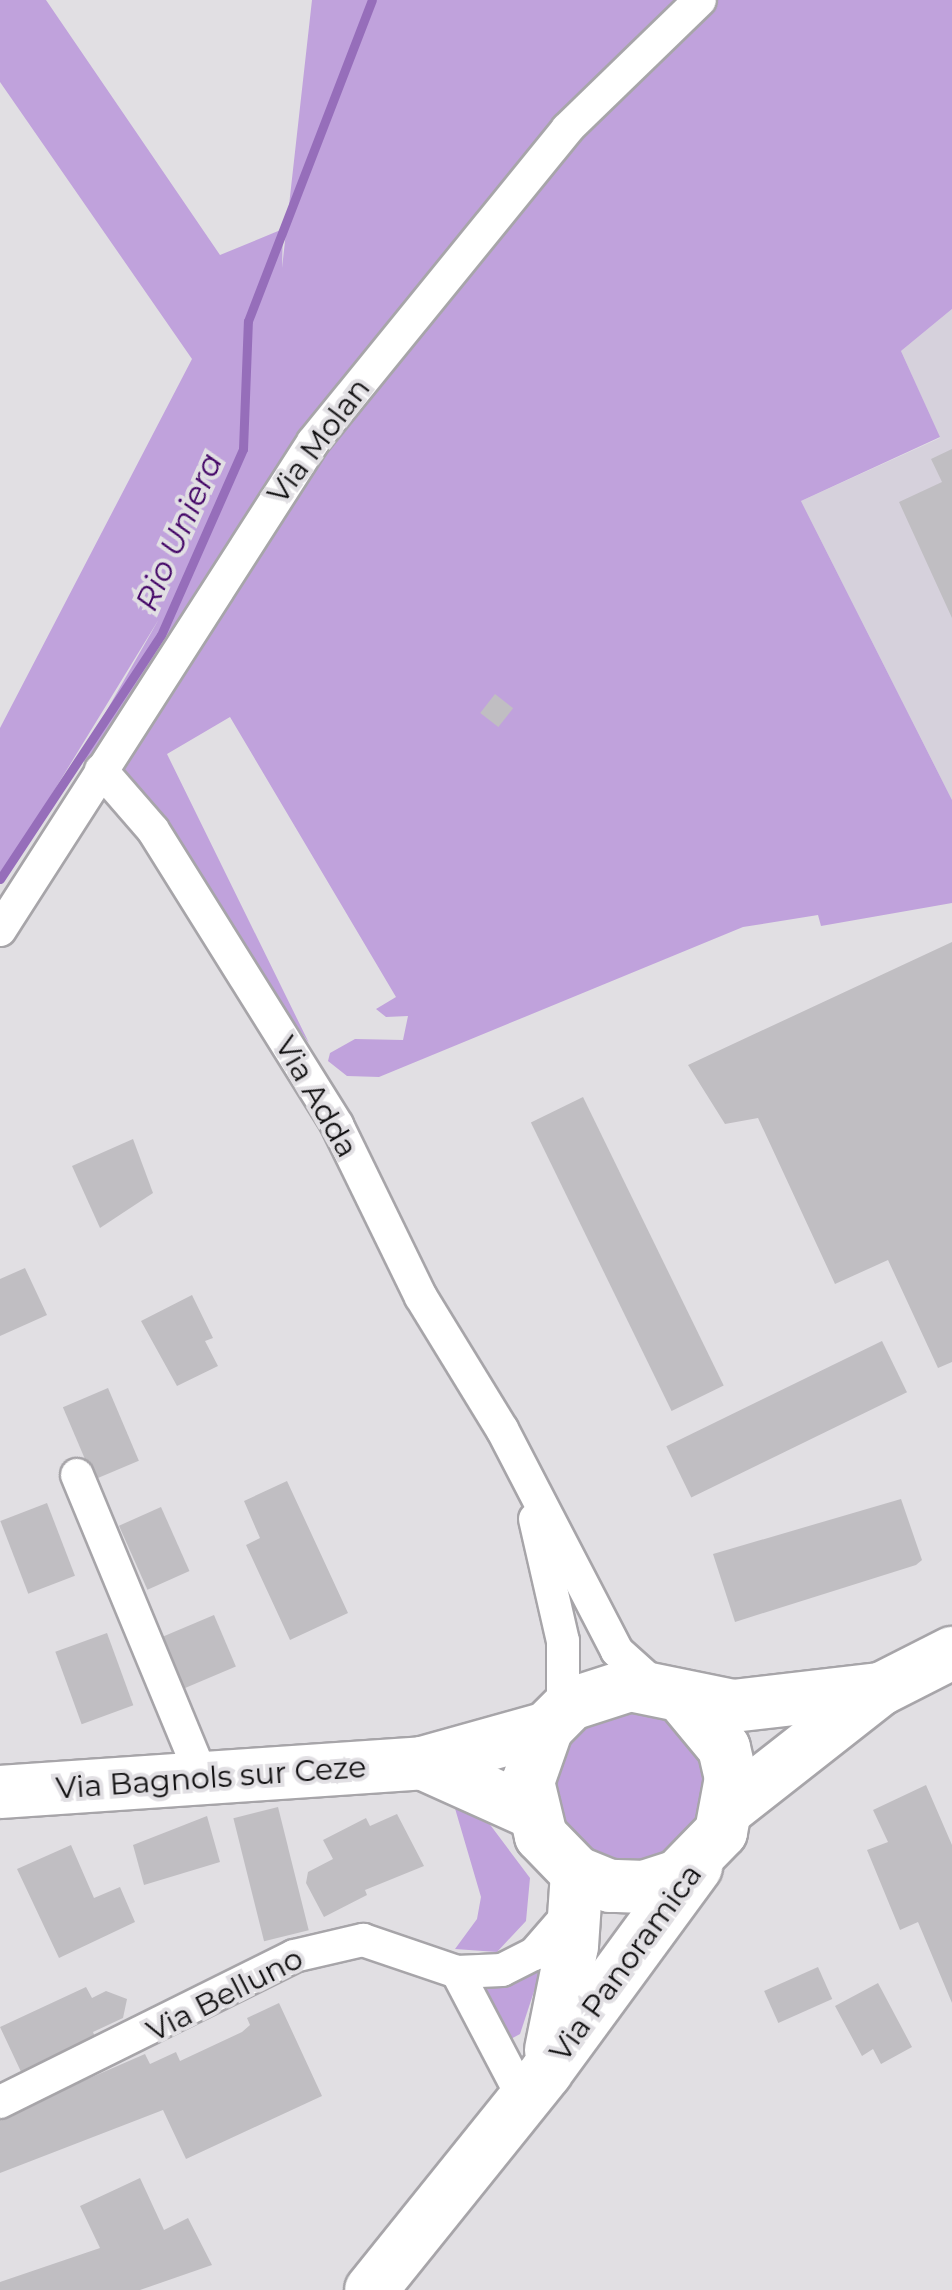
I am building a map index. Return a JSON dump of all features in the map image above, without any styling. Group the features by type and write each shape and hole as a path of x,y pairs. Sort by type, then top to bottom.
{"main road":[{"path":"881,1690 733,1706 672,1695 601,1690 555,1720 528,1782 531,1812 576,1889 645,1887 678,1876 718,1831 881,1690 952,1652"},
{"path":"672,1695 724,1748 718,1831"},
{"name":"Via Bagnols sur Ceze","path":"0,1792 422,1763 555,1720"},
{"name":"Via Bagnols sur Ceze","path":"422,1763 531,1812"},
{"name":"Via Panoramica","path":"372,2290 534,2084 718,1831"},
{"name":"Via Panoramica","path":"534,2084 576,1889"}],"street":[{"name":"Via Molan","path":"0,930 313,442 566,129 700,0"},
{"name":"Via Adda","path":"102,770 153,830 337,1126 421,1297 507,1440 617,1651 672,1695"},
{"name":"Via Adda","path":"507,1440 556,1607 555,1720"},
{"path":"77,1475 203,1779"},
{"name":"Via Belluno","path":"0,2102 327,1946 362,1940 457,1972 502,1970 534,1954 576,1889"},
{"path":"457,1972 534,2084"}],"shaded area":[{"path":"0,0 46,0 220,255 283,229 282,268 312,0 952,0 952,309 901,351 940,437 801,501 952,800 952,903 821,926 818,915 743,927 379,1077 347,1076 328,1061 330,1053 355,1039 403,1040 408,1016 386,1017 376,1009 396,997 230,717 167,754 309,1043 153,830 101,770 79,759 159,619 0,879 0,728 192,359 0,82"},
{"path":"952,309 952,800 801,501 940,438 901,351"},
{"path":"630,1712 658,1717 683,1733 699,1758 704,1786 699,1814 683,1839 658,1855 630,1860 602,1855 577,1839 561,1814 556,1786 561,1758 577,1733 602,1717"},
{"path":"454,1805 485,1818 530,1878 526,1921 497,1952 455,1949 477,1919 481,1897"},
{"path":"542,1967 520,2034 509,2040 480,2002 484,1980"}],"building":[{"path":"952,449 952,618 899,502 942,482 931,459"},
{"path":"495,694 513,708 498,727 480,713"},
{"path":"952,942 952,1362 938,1368 888,1260 835,1284 758,1118 725,1124 688,1065"},
{"path":"583,1097 724,1386 672,1411 531,1122"},
{"path":"133,1139 153,1193 100,1228 72,1166"},
{"path":"25,1268 47,1315 0,1336 0,1279"},
{"path":"192,1295 213,1338 205,1341 218,1366 177,1386 141,1321"},
{"path":"882,1341 907,1392 691,1497 666,1446"},
{"path":"108,1388 139,1461 94,1480 63,1407"},
{"path":"287,1481 348,1613 290,1640 246,1545 260,1538 244,1501"},
{"path":"901,1499 922,1560 916,1565 735,1622 713,1554"},
{"path":"47,1503 75,1576 28,1594 0,1521"},
{"path":"161,1507 189,1571 147,1590 119,1526"},
{"path":"214,1615 236,1667 173,1693 151,1642"},
{"path":"107,1633 133,1705 82,1724 55,1652"},
{"path":"926,1785 952,1845 952,2003 918,1922 900,1930 867,1850 888,1842 873,1810"},
{"path":"278,1807 309,1930 264,1941 233,1818"},
{"path":"397,1814 424,1866 365,1890 367,1895 324,1917 306,1883 308,1872 333,1859 323,1840 366,1818 370,1826"},
{"path":"207,1816 220,1862 144,1885 133,1845"},
{"path":"71,1845 94,1898 120,1887 135,1922 59,1958 17,1869"},
{"path":"818,1967 832,1999 778,2023 764,1991"},
{"path":"878,1983 912,2047 881,2064 873,2049 862,2056 835,2006"},
{"path":"86,1987 92,1998 106,1991 127,1999 123,2018 93,2032 97,2042 23,2076 0,2027"},
{"path":"279,2003 322,2096 186,2159 163,2110 0,2173 0,2117 145,2054 150,2064 176,2052 180,2061 242,2032 250,2025 247,2018"},
{"path":"140,2178 164,2230 188,2218 212,2265 140,2290 0,2290 0,2282 100,2248 80,2206"}],"waterway":[{"name":"Rio Uniera","path":"0,879 161,635 243,449 248,321 372,0"}]}
